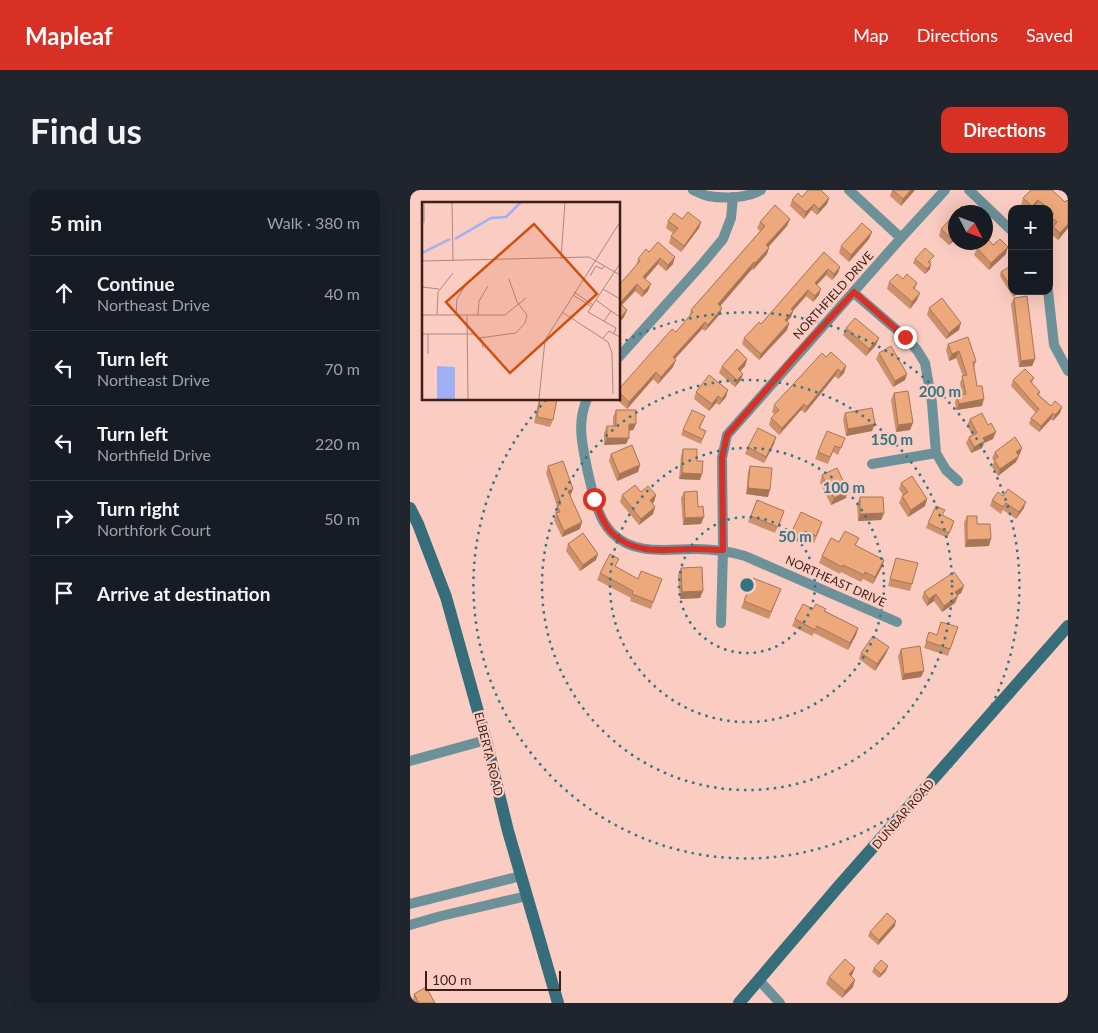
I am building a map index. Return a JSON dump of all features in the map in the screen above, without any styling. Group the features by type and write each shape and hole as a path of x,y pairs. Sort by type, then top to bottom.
{"street":[{"path":"693,190 708,196 733,197 756,193 761,190"},
{"path":"848,190 901,238"},
{"name":"NORTHFIELD DRIVE","path":"721,623 723,550 722,458 727,435 945,190"},
{"path":"969,190 1008,227"},
{"path":"620,356 723,238 731,218 733,197"},
{"path":"854,292 905,337 917,350 925,364 932,403 936,453 946,470 958,481"},
{"path":"1048,295 1054,345 1068,371"},
{"name":"NORTHEAST DRIVE","path":"587,400 581,419 580,438 594,499 602,518 612,533 629,545 649,550 723,550 762,562 897,622"},
{"path":"872,464 936,453"},
{"name":"ELBERTA ROAD","path":"410,508 429,550 446,597 486,740 521,876 558,1003"},
{"name":"DUNBAR ROAD","path":"740,1003 838,886 1068,626"},
{"path":"410,761 486,740"},
{"path":"410,904 521,876"},
{"path":"410,925 527,896"},
{"path":"759,980 780,1003"}],"building":[{"path":"808,190 821,190 829,198 819,209 814,204 806,212 792,200 798,193 802,197"},
{"path":"893,190 911,190 903,199"},
{"path":"1031,190 1052,190 1065,202 1068,201 1068,224 1060,233 1053,227 1057,222 1053,219 1053,205 1044,205 1038,200 1031,205 1023,198"},
{"path":"775,205 790,219 766,245 769,248 754,262 718,304 722,308 708,325 705,322 673,357 676,360 661,377 656,372 629,402 620,393 620,388 672,329 676,332 693,312 691,310 765,226 760,222"},
{"path":"688,212 701,222 684,246 671,236 678,228 668,221 674,213 682,219"},
{"path":"948,222 948,235 941,229"},
{"path":"862,223 872,232 851,255 841,246"},
{"path":"1000,239 1008,247 991,263 979,250 993,250 993,245"},
{"path":"658,242 675,257 668,265 660,258 643,277 651,284 644,291 637,284 620,303 620,284 640,261 638,259 646,249 649,252"},
{"path":"925,248 934,256 928,262 931,264 927,269 915,259"},
{"path":"824,252 840,267 834,274 828,269 815,283 821,289 815,296 808,290 791,309 793,311 785,320 789,323 761,354 744,338 759,322 761,324"},
{"path":"1008,268 1008,282 1001,272"},
{"path":"897,274 903,279 907,274 917,283 913,288 920,293 912,302 889,282"},
{"path":"1027,296 1035,359 1021,361 1014,298"},
{"path":"942,298 961,323 949,333 929,308"},
{"path":"620,303 627,310 620,318"},
{"path":"855,318 879,338 869,349 846,328"},
{"path":"968,337 976,361 973,362 977,386 982,386 984,399 959,404 957,396 966,394 962,376 967,375 959,351 952,354 948,344"},
{"path":"891,346 907,374 895,381 879,353"},
{"path":"737,349 747,359 738,369 743,374 737,380 722,366"},
{"path":"831,352 846,366 841,372 838,369 807,407 804,404 782,428 771,418 779,410 774,405 822,353 826,357"},
{"path":"1025,369 1034,378 1030,381 1040,392 1037,394 1051,406 1055,401 1062,407 1055,415 1053,413 1041,426 1031,418 1039,409 1013,380"},
{"path":"709,375 728,390 722,399 718,396 712,404 696,392"},
{"path":"908,391 913,423 898,425 894,393"},
{"path":"540,400 557,400 553,420 537,417"},
{"path":"872,408 875,424 848,429 845,413"},
{"path":"616,410 636,410 636,424 629,424 629,438 607,438 607,426 616,426"},
{"path":"692,410 705,416 699,428 706,431 702,439 683,430"},
{"path":"982,413 988,425 991,423 996,432 983,438 985,441 974,447 969,437 977,433 970,419"},
{"path":"758,428 776,437 766,457 748,447"},
{"path":"827,431 845,438 841,448 835,446 830,457 818,452"},
{"path":"1015,437 1022,448 1016,452 1019,456 1000,469 994,460 998,457 995,452"},
{"path":"632,445 640,465 619,474 611,454"},
{"path":"683,449 697,449 697,461 703,461 702,474 682,473"},
{"path":"563,461 573,489 568,491 582,522 564,531 556,513 560,512 557,506 561,504 548,466"},
{"path":"750,466 772,468 770,490 748,488"},
{"path":"837,468 848,491 834,498 822,475"},
{"path":"912,476 927,499 911,510 902,496 908,492 901,483"},
{"path":"635,485 641,492 648,486 656,495 650,500 655,507 641,519 622,495"},
{"path":"1008,489 1026,502 1019,512 1006,503 1003,507 992,500 998,492 1003,496"},
{"path":"697,491 698,507 703,506 704,517 685,518 684,492"},
{"path":"860,497 883,497 884,513 860,514"},
{"path":"757,500 784,511 778,527 751,516"},
{"path":"936,506 945,510 942,515 954,521 949,533 928,523"},
{"path":"801,512 822,522 816,536 805,531 802,536 792,531"},
{"path":"967,516 977,516 977,524 990,524 991,539 967,540"},
{"path":"845,531 859,538 855,545 884,560 875,577 865,572 864,575 843,565 842,567 822,556 831,538 839,542"},
{"path":"583,533 598,554 583,565 568,544"},
{"path":"610,554 619,559 615,566 638,579 641,571 662,579 653,602 632,594 633,591 600,573"},
{"path":"896,558 918,563 912,584 890,579"},
{"path":"702,567 703,591 682,592 681,568"},
{"path":"954,572 964,586 955,592 958,596 944,606 936,594 929,599 924,592"},
{"path":"753,578 781,589 771,612 744,601"},
{"path":"803,604 813,609 816,604 826,609 824,611 858,628 850,643 817,626 815,630 795,619"},
{"path":"941,622 958,627 950,649 926,641 929,632 937,635"},
{"path":"873,636 889,647 877,664 861,653"},
{"path":"920,646 924,671 904,674 901,649"},
{"path":"887,913 896,921 879,940 870,932"},
{"path":"845,959 855,968 849,974 855,980 845,991 829,977"},
{"path":"881,960 888,966 881,974 874,968"},
{"path":"426,987 435,1003 419,1003 414,994"}],"route":[{"path":"594,499 602,518 612,533 629,545 649,550 723,550 722,458 727,435 854,292 905,337"}]}
